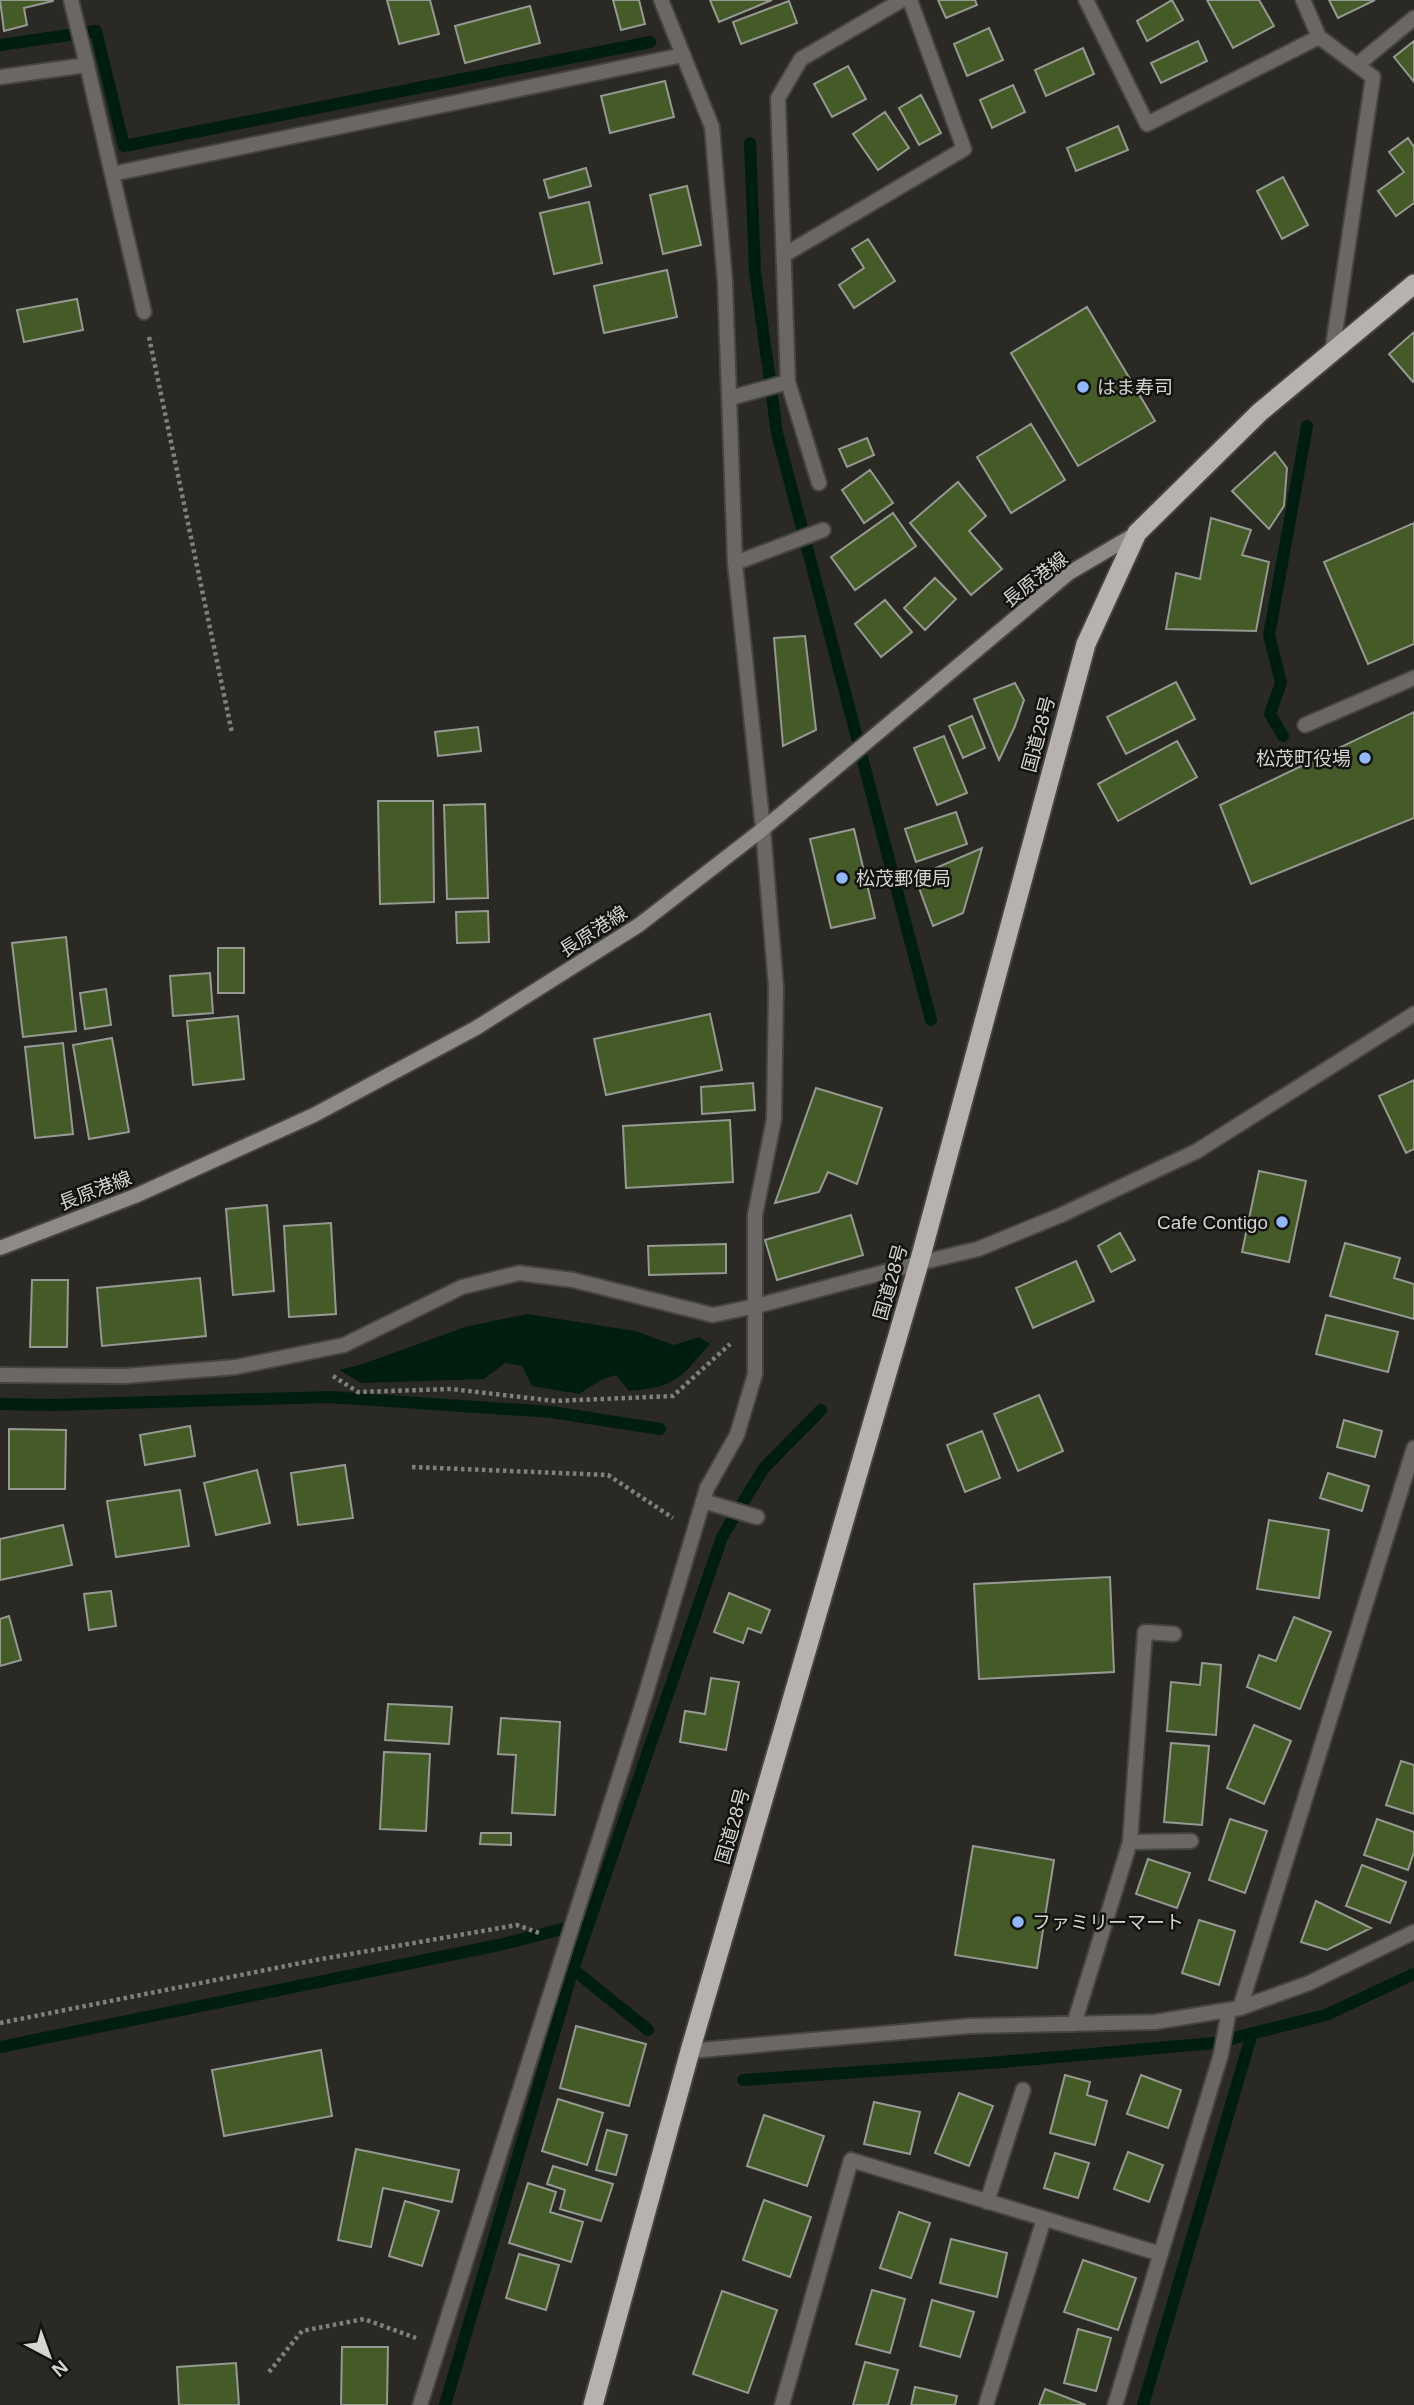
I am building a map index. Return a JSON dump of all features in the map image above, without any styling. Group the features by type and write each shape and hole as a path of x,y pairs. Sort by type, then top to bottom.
{"highway":[{"name":"国道28号","path":"593,2405 690,2052 919,1263 1086,644 1137,533 1260,412 1414,284"}],"main road":[{"name":"長原港線","path":"0,1248 135,1196 314,1115 476,1028 639,925 763,829 1069,573 1137,533"}],"street":[{"path":"71,0 144,312"},
{"path":"420,2405 646,1693 707,1488 737,1436 755,1374 755,1215 775,1119 776,987 763,829 735,563 725,282 712,127 661,0"},
{"path":"819,483 788,382 778,98 800,59 902,0"},
{"path":"784,255 964,149 911,0"},
{"path":"1086,0 1147,124 1319,37"},
{"path":"1303,0 1319,37 1373,76 1332,354"},
{"path":"1357,65 1414,18"},
{"path":"111,174 683,55"},
{"path":"0,77 87,65"},
{"path":"730,398 788,382"},
{"path":"735,563 822,530"},
{"path":"1305,725 1414,678"},
{"path":"0,1375 125,1376 236,1367 344,1345 462,1287 519,1273 573,1280 713,1315 756,1313 919,1263 978,1248 1061,1215 1197,1150 1414,1014"},
{"path":"1115,2405 1234,2009 1414,1448"},
{"path":"703,1501 757,1517"},
{"path":"1074,2024 1130,1842 1145,1632 1174,1634"},
{"path":"1130,1842 1191,1841"},
{"path":"690,2052 969,2026 1155,2022 1234,2009 1309,1983 1414,1932"},
{"path":"987,2202 1023,2090"},
{"path":"782,2405 851,2160 1161,2254"},
{"path":"986,2405 1044,2219"}],"path":[{"path":"144,312 232,733"},
{"path":"300,1354 358,1392 451,1388 555,1401 673,1396 756,1313"},
{"path":"412,1467 608,1475 694,1532"},
{"path":"0,2023 316,1960 517,1925 566,1943"},
{"path":"269,2372 302,2331 364,2319 437,2345"}],"shaded area":[{"path":"527,1314 635,1331 674,1345 699,1337 710,1344 691,1366 668,1384 629,1391 616,1375 601,1380 579,1394 532,1386 522,1366 505,1363 484,1379 361,1383 339,1370 465,1327"}],"building":[{"path":"0,0 53,1 24,8 27,25 4,31"},
{"path":"387,0 430,0 439,34 399,44"},
{"path":"613,0 639,0 645,24 621,30"},
{"path":"710,0 772,0 719,22"},
{"path":"938,0 975,0 977,5 946,18"},
{"path":"1172,0 1183,20 1147,41 1137,21"},
{"path":"1207,0 1259,0 1274,26 1233,48"},
{"path":"1329,0 1375,0 1338,18"},
{"path":"789,1 797,23 741,44 733,22"},
{"path":"530,6 540,43 465,63 455,26"},
{"path":"989,28 1003,60 967,76 954,44"},
{"path":"1198,41 1207,61 1161,83 1151,63"},
{"path":"1414,41 1414,82 1394,57"},
{"path":"1083,48 1094,74 1046,96 1035,70"},
{"path":"848,66 866,99 832,117 814,84"},
{"path":"665,81 674,117 610,133 601,96"},
{"path":"1013,85 1025,112 992,128 980,100"},
{"path":"921,95 941,133 919,145 899,108"},
{"path":"885,112 909,148 878,170 853,134"},
{"path":"1118,126 1128,150 1076,171 1067,148"},
{"path":"1408,138 1414,147 1414,203 1396,216 1378,191 1404,172 1389,152"},
{"path":"586,168 591,186 549,198 544,180"},
{"path":"1283,177 1308,225 1282,239 1257,191"},
{"path":"687,186 701,245 663,254 650,195"},
{"path":"589,202 602,263 554,274 540,213"},
{"path":"868,239 895,281 854,308 839,285 864,268 852,249"},
{"path":"667,270 677,317 604,333 594,286"},
{"path":"77,299 83,330 24,342 17,310"},
{"name":"はま寿司","path":"1087,307 1155,421 1078,466 1011,353"},
{"path":"1414,332 1414,381 1413,382 1389,354"},
{"path":"1031,424 1065,480 1011,513 977,457"},
{"path":"867,438 874,455 847,467 839,449"},
{"path":"1275,452 1287,468 1284,506 1269,529 1232,491"},
{"path":"870,470 893,503 864,523 842,490"},
{"path":"958,482 986,516 969,531 1002,569 971,595 910,523"},
{"path":"893,513 916,546 855,590 831,557"},
{"path":"1211,518 1251,530 1242,555 1269,562 1256,631 1166,629 1176,573 1200,579"},
{"path":"1414,523 1414,644 1368,664 1324,562"},
{"path":"935,578 956,599 925,630 904,608"},
{"path":"885,600 912,632 881,657 855,624"},
{"path":"805,636 816,730 783,746 774,638"},
{"path":"1176,682 1195,719 1126,754 1107,717"},
{"path":"1015,683 1024,700 999,760 974,699"},
{"name":"松茂町役場","path":"1414,712 1414,818 1251,884 1220,805"},
{"path":"972,716 985,748 963,758 949,726"},
{"path":"478,727 481,751 438,756 435,732"},
{"path":"944,736 967,793 937,805 914,748"},
{"path":"1177,741 1197,777 1118,821 1098,784"},
{"path":"378,801 433,801 434,902 380,904"},
{"path":"485,804 488,898 447,899 444,805"},
{"path":"956,812 967,844 916,862 905,829"},
{"path":"854,829 875,918 831,928 810,839"},
{"path":"982,848 963,913 933,926 915,877"},
{"path":"488,911 489,942 457,943 456,912"},
{"path":"66,937 76,1031 23,1037 12,943"},
{"path":"218,948 244,948 244,993 218,993"},
{"path":"210,973 213,1013 173,1016 170,976"},
{"path":"106,989 111,1025 85,1029 80,993"},
{"path":"710,1014 722,1070 606,1095 594,1039"},
{"path":"238,1016 244,1079 193,1085 187,1021"},
{"path":"112,1038 129,1132 89,1139 73,1045"},
{"path":"63,1043 73,1134 35,1138 25,1047"},
{"path":"1414,1080 1414,1149 1406,1153 1379,1096"},
{"path":"753,1083 755,1110 702,1114 701,1087"},
{"path":"816,1088 882,1108 857,1184 828,1172 819,1192 775,1203"},
{"path":"730,1120 733,1182 626,1188 623,1126"},
{"path":"1259,1171 1306,1181 1289,1262 1242,1252"},
{"path":"267,1205 274,1291 233,1295 226,1209"},
{"path":"851,1215 863,1255 777,1280 765,1240"},
{"path":"331,1223 336,1314 289,1317 284,1226"},
{"path":"1120,1233 1135,1260 1111,1272 1098,1246"},
{"path":"1345,1243 1400,1258 1394,1278 1414,1284 1414,1319 1330,1296"},
{"path":"726,1244 726,1273 649,1275 648,1246"},
{"path":"1076,1261 1094,1301 1033,1328 1016,1288"},
{"path":"200,1278 206,1336 102,1346 97,1288"},
{"path":"32,1280 68,1280 67,1347 30,1347"},
{"path":"1326,1315 1398,1332 1388,1372 1316,1354"},
{"path":"1039,1395 1063,1451 1018,1471 994,1414"},
{"path":"1344,1420 1382,1431 1375,1457 1337,1447"},
{"path":"190,1426 195,1456 145,1465 140,1435"},
{"path":"9,1429 66,1430 65,1489 9,1489"},
{"path":"982,1431 1000,1478 965,1492 947,1445"},
{"path":"345,1465 353,1518 298,1525 291,1473"},
{"path":"257,1470 270,1523 216,1535 204,1483"},
{"path":"1328,1473 1369,1486 1362,1511 1320,1498"},
{"path":"180,1490 189,1546 116,1557 107,1501"},
{"path":"1269,1520 1329,1530 1319,1598 1257,1589"},
{"path":"63,1525 72,1565 0,1580 0,1539"},
{"path":"1110,1577 1114,1672 979,1679 974,1584"},
{"path":"111,1591 116,1626 89,1630 84,1594"},
{"path":"729,1593 770,1610 761,1633 748,1628 743,1643 714,1632"},
{"path":"9,1616 21,1660 0,1666 0,1619"},
{"path":"1294,1617 1331,1632 1300,1709 1247,1687 1259,1655 1276,1661"},
{"path":"1202,1663 1221,1665 1216,1735 1167,1731 1171,1682 1200,1685"},
{"path":"711,1678 739,1682 726,1750 680,1742 685,1711 705,1714"},
{"path":"388,1704 452,1707 449,1744 385,1740"},
{"path":"501,1718 560,1722 555,1815 512,1813 516,1755 498,1754"},
{"path":"1254,1725 1291,1741 1264,1804 1227,1788"},
{"path":"1171,1743 1209,1746 1202,1825 1164,1822"},
{"path":"384,1752 430,1754 426,1831 380,1829"},
{"path":"1401,1761 1414,1765 1414,1814 1386,1805"},
{"path":"1230,1819 1267,1831 1245,1893 1209,1880"},
{"path":"1377,1819 1414,1832 1414,1852 1408,1870 1364,1855"},
{"path":"481,1833 511,1833 511,1845 480,1844"},
{"path":"973,1846 1054,1860 1037,1968 955,1955"},
{"path":"1148,1859 1190,1873 1177,1908 1136,1894"},
{"path":"1362,1865 1406,1882 1390,1923 1346,1906"},
{"path":"1316,1901 1371,1928 1327,1950 1301,1942"},
{"path":"1199,1920 1235,1931 1219,1985 1182,1973"},
{"path":"576,2026 646,2044 629,2106 560,2088"},
{"path":"321,2050 332,2116 224,2136 212,2070"},
{"path":"1065,2075 1090,2082 1087,2095 1107,2101 1095,2145 1050,2133"},
{"path":"1141,2075 1181,2090 1168,2128 1127,2114"},
{"path":"959,2093 993,2106 969,2166 935,2153"},
{"path":"558,2099 603,2113 587,2165 542,2151"},
{"path":"874,2102 920,2112 910,2154 864,2144"},
{"path":"764,2115 824,2136 807,2186 747,2166"},
{"path":"607,2130 627,2135 616,2175 596,2170"},
{"path":"356,2149 459,2170 452,2202 383,2188 371,2247 338,2240"},
{"path":"1128,2152 1163,2165 1149,2202 1114,2189"},
{"path":"1055,2153 1089,2163 1078,2198 1044,2188"},
{"path":"553,2166 613,2184 601,2221 560,2209 565,2190 547,2184"},
{"path":"528,2183 556,2192 550,2212 583,2222 571,2262 509,2243"},
{"path":"764,2200 811,2217 790,2277 743,2260"},
{"path":"405,2201 439,2211 422,2266 389,2256"},
{"path":"899,2212 930,2223 911,2278 880,2268"},
{"path":"951,2239 1007,2253 997,2297 940,2283"},
{"path":"519,2254 559,2265 546,2310 506,2298"},
{"path":"1083,2260 1136,2278 1118,2330 1064,2312"},
{"path":"872,2290 905,2299 890,2353 856,2344"},
{"path":"722,2291 777,2310 748,2393 693,2374"},
{"path":"932,2300 974,2312 960,2357 920,2346"},
{"path":"1078,2329 1111,2338 1096,2391 1064,2383"},
{"path":"342,2347 388,2347 387,2405 341,2405"},
{"path":"865,2362 898,2370 888,2405 853,2405"},
{"path":"236,2363 239,2405 179,2405 177,2367"},
{"path":"915,2387 957,2396 955,2405 911,2405"},
{"path":"1045,2389 1086,2405 1039,2405"}],"waterway":[{"path":"0,45 96,31 124,146 650,42"},
{"path":"750,143 755,272 777,433 931,1020"},
{"path":"1283,736 1270,714 1281,683 1269,635 1307,426"},
{"path":"0,1404 52,1405 329,1397 551,1412 660,1429"},
{"path":"573,1969 722,1537 764,1468 821,1410"},
{"path":"0,2047 499,1945 578,1925"},
{"path":"445,2405 573,1969 648,2030"},
{"path":"743,2080 1002,2062 1214,2043 1326,2015 1414,1974"},
{"path":"1143,2405 1252,2033"}],"place":[{"name":"はま寿司","path":"1083,387"},
{"name":"松茂町役場","path":"1365,758"},
{"name":"松茂郵便局","path":"842,878"},
{"name":"Cafe Contigo","path":"1282,1222"},
{"name":"ファミリーマート","path":"1018,1922"}]}
